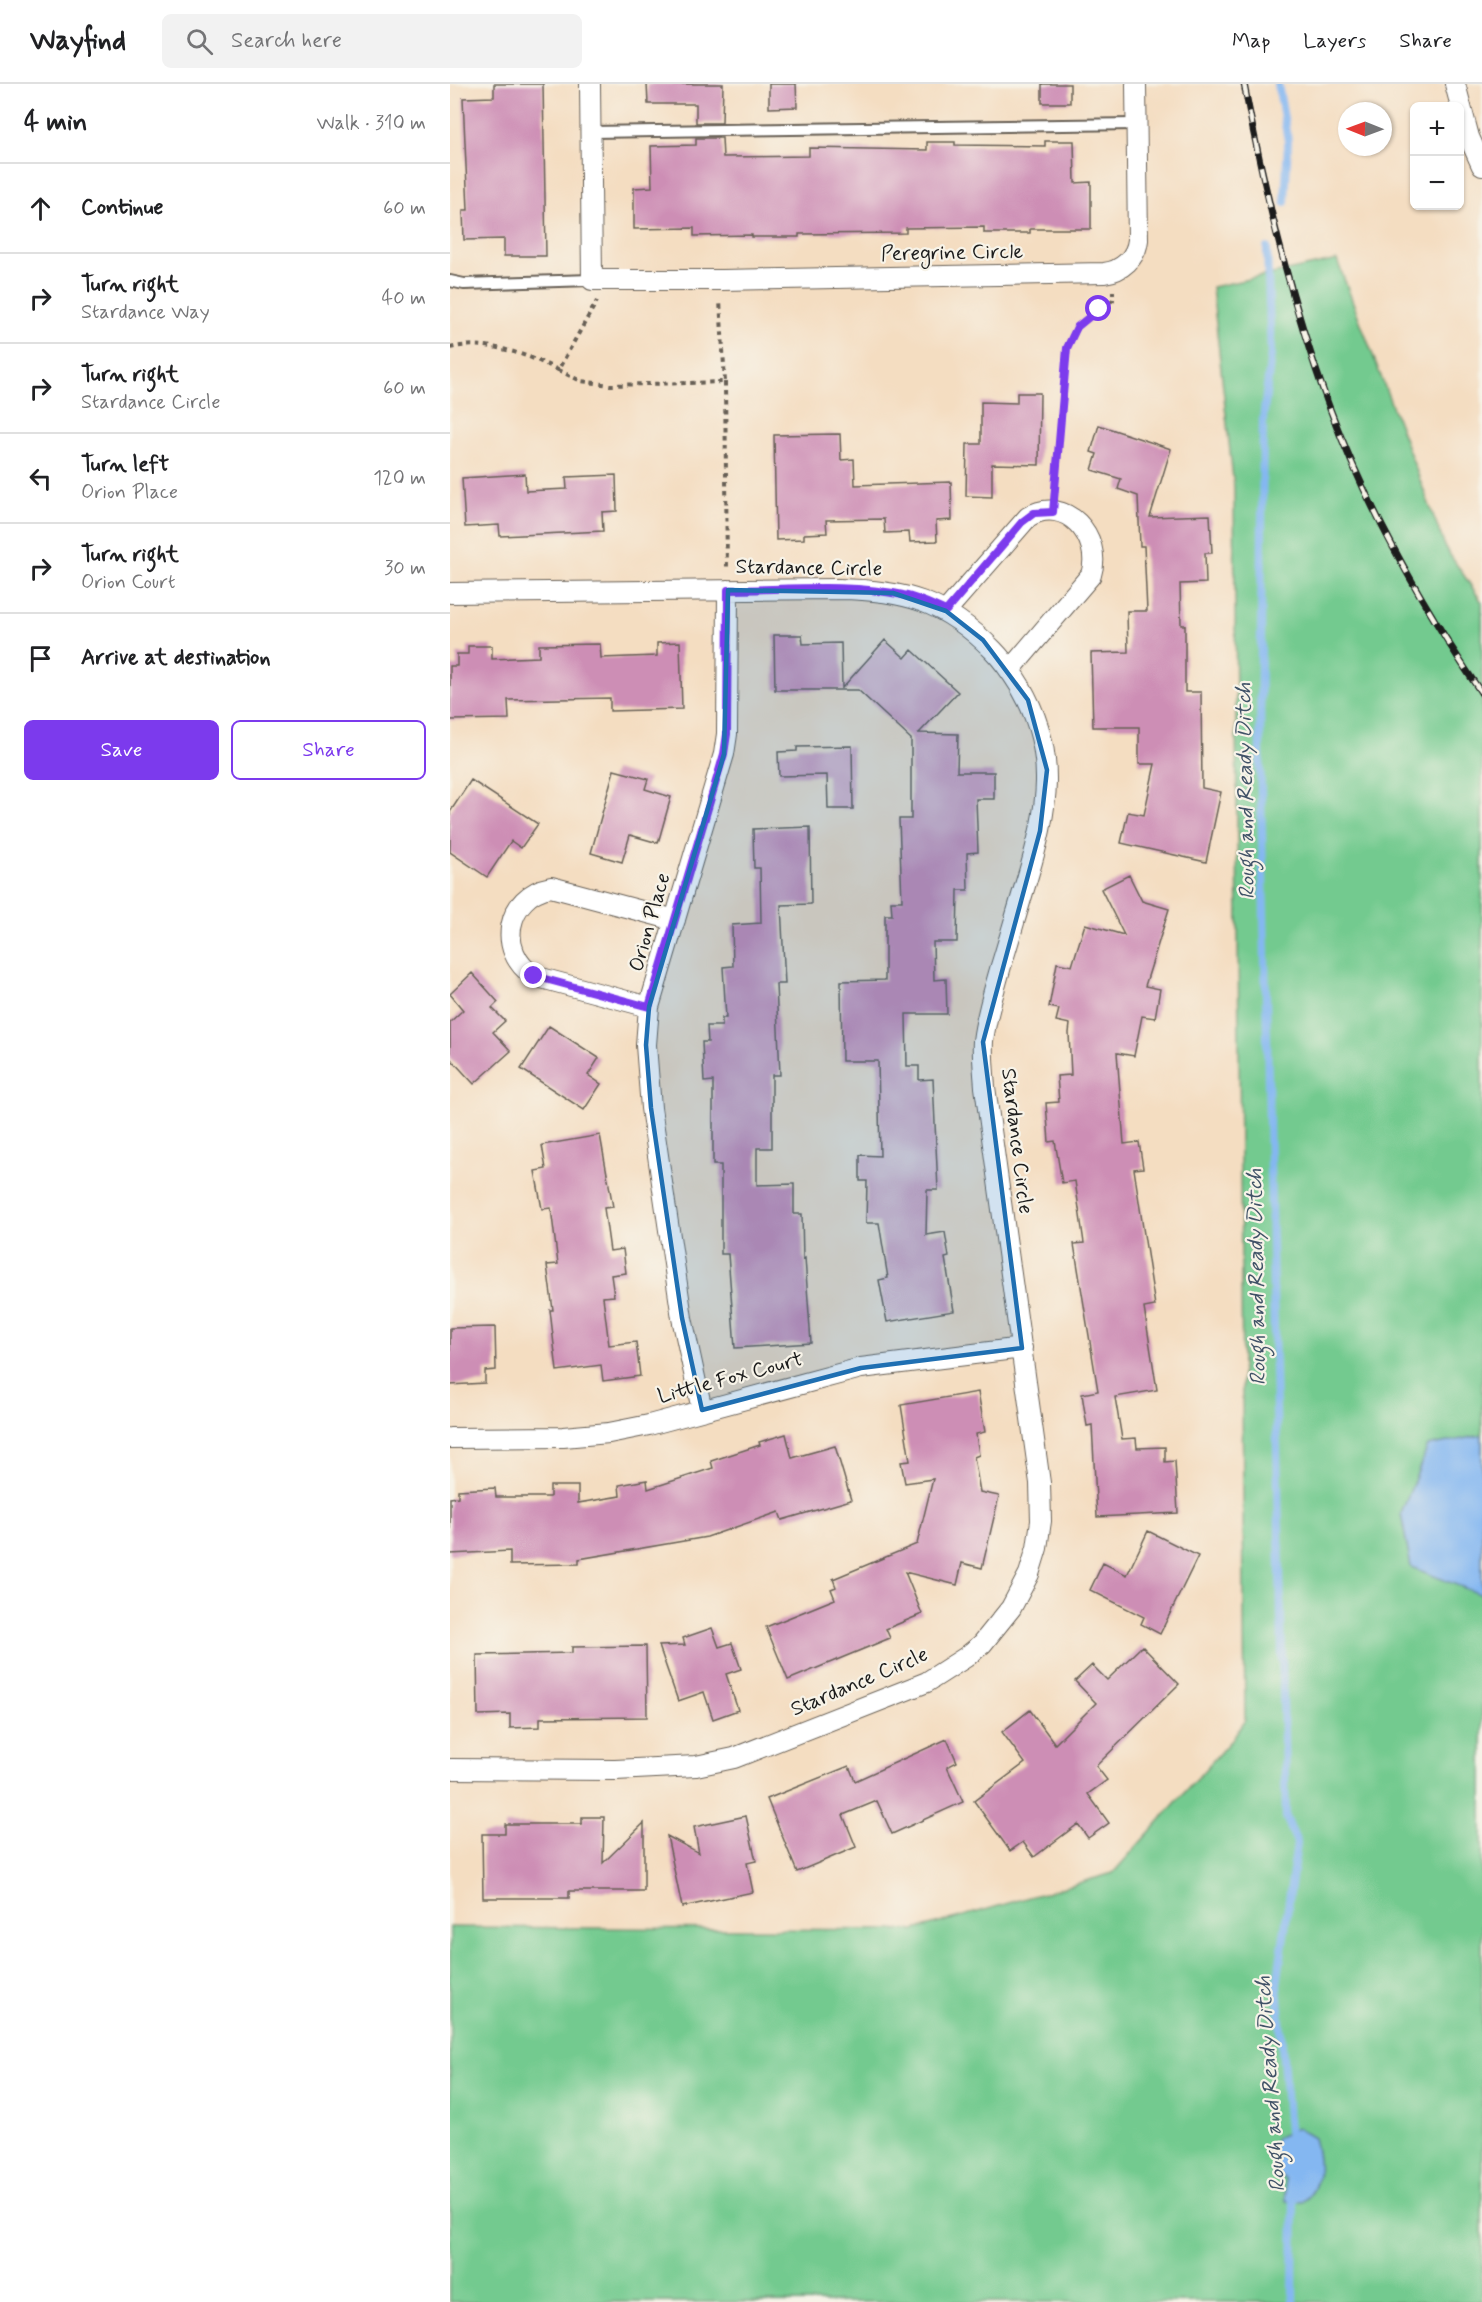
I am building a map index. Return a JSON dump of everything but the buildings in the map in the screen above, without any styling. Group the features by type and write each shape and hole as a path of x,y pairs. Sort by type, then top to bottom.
{"street":[{"path":"590,84 601,280"},
{"path":"1114,271 1129,261 1137,249 1136,84"},
{"path":"1455,84 1469,137 1482,166"},
{"name":"Peregrine Circle","path":"601,280 719,280 1114,271"},
{"path":"946,611 1022,522 1034,513 1053,512 1075,520 1088,534 1093,550 1093,569 1088,581 1010,670"},
{"name":"Stardance Circle","path":"450,593 849,589 893,592 922,600 946,611 983,640 1010,670 1028,700 1040,731 1047,770 1046,802 1041,831 992,999 983,1042 985,1087 1041,1483 1039,1539 1029,1574 1011,1608 982,1644 927,1682 724,1760 696,1766 658,1769 450,1769"},
{"name":"Orion Place","path":"702,1410 682,1318 651,1108 646,1045 649,1007 726,744 728,590"},
{"path":"649,1007 534,976 523,968 513,951 510,935 512,922 519,906 526,898 536,891 551,887 675,920"},
{"name":"Little Fox Court","path":"450,1438 587,1436 629,1429 861,1368 1022,1348"}],"lane":[{"path":"591,132 1136,124"},
{"path":"450,281 464,284 601,280"}],"path":[{"path":"1053,512 1067,348 1082,322 1113,300 1114,271"},
{"path":"558,370 601,280"},
{"path":"719,280 725,382 728,590"},
{"path":"450,348 471,344 531,358 581,381 610,385 725,382"}],"highlighted area":[{"path":"728,590 893,593 946,611 983,640 1028,700 1047,770 1040,831 983,1042 1022,1348 861,1368 702,1410 682,1318 651,1108 646,1045 649,1007 724,754"}],"green space":[{"path":"1337,260 1446,549 1482,602 1482,2302 450,2302 450,1927 915,1930 1113,1873 1232,1739 1245,1720 1234,488 1212,287"}],"water":[{"path":"1482,1435 1482,1595 1411,1567 1401,1514 1428,1446"},
{"path":"1297,2128 1314,2138 1318,2155 1317,2181 1303,2202 1286,2201 1285,2179 1275,2173 1271,2152 1276,2138"}],"waterway":[{"name":"Rough and Ready Ditch","path":"1278,84 1288,141 1285,202"},
{"name":"Rough and Ready Ditch","path":"1267,248 1271,354 1263,420 1260,751 1286,1817 1297,1843 1277,1985 1290,2142"},
{"name":"Rough and Ready Ditch","path":"1293,2302 1294,2193"}],"railway":[{"path":"1244,84 1280,248 1303,329 1330,409 1361,484 1398,556 1438,626 1482,694"}],"route":[{"path":"534,976 649,1007 724,754 727,734 728,590 838,589 893,592 922,600 946,611 1022,522 1034,513 1053,512 1067,348 1077,327 1099,309"}]}
